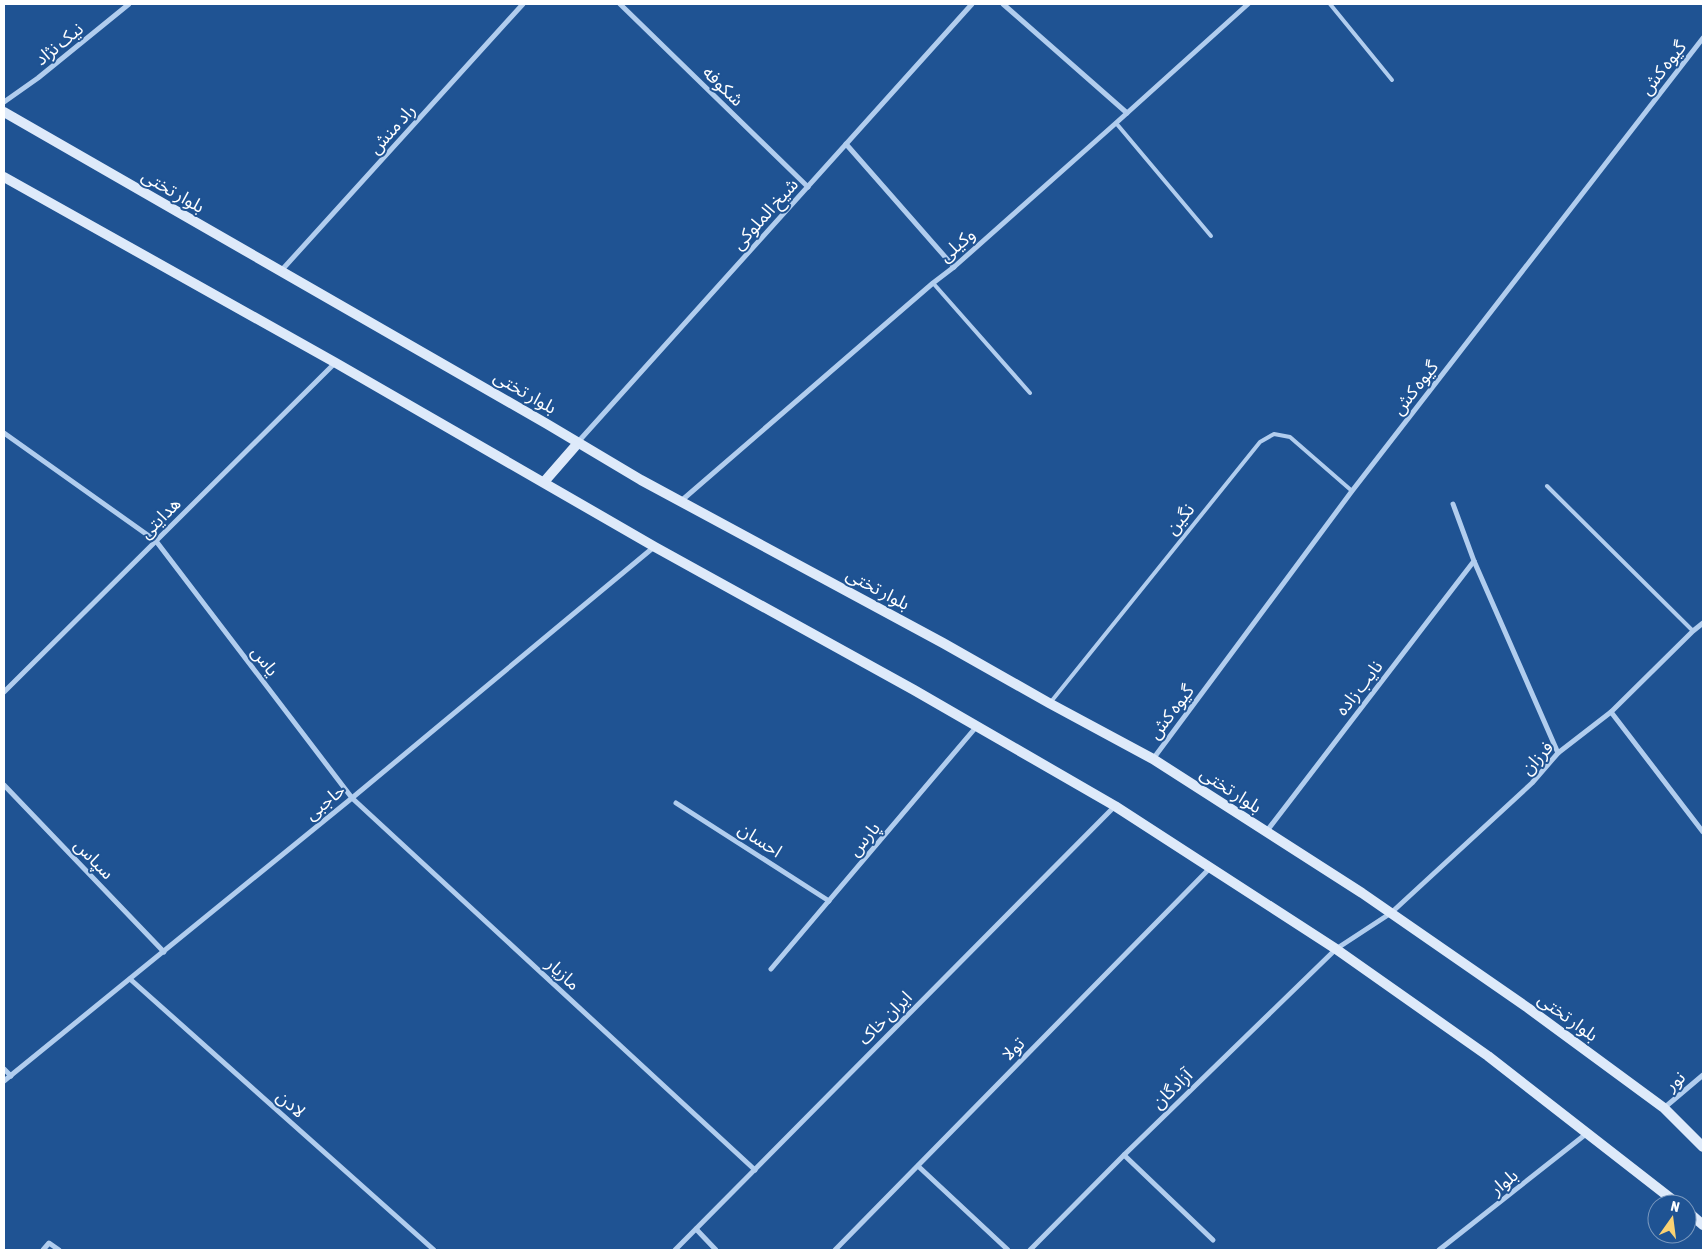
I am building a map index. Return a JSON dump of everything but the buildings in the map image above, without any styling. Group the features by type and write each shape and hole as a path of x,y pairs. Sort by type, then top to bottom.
{"main road":[{"name":"بلوار تختی","path":"4,112 680,501 1153,759 1391,913 1528,1008 1664,1108 1703,1147"},
{"path":"4,177 336,363 1115,806 1336,949 1488,1056 1665,1194"},
{"path":"544,482 578,443"}],"street":[{"name":"نیک نژاد","path":"4,102 38,78 129,4"},
{"name":"راد منش","path":"280,272 523,4"},
{"name":"شکوفه","path":"620,4 808,187"},
{"name":"شیخ الملوکی","path":"578,443 972,4"},
{"path":"1003,4 1127,113"},
{"name":"وکیلی","path":"680,501 954,267 1248,4"},
{"name":"گیوه کش","path":"1153,759 1352,491 1703,38"},
{"path":"846,144 954,267"},
{"name":"هدایتی","path":"4,692 336,363"},
{"name":"یاس","path":"4,433 156,541 352,798"},
{"path":"1453,504 1474,561 1558,753"},
{"name":"حاجبی","path":"4,1081 352,798 655,546"},
{"name":"نایب زاده","path":"1266,832 1474,561"},
{"name":"فرزان","path":"1336,949 1391,913 1532,783 1558,753 1611,712 1703,623"},
{"path":"1611,712 1703,832"},
{"name":"پارس","path":"771,969 977,726"},
{"name":"سپاس","path":"4,785 164,952"},
{"name":"مازیار","path":"352,798 755,1170"},
{"name":"احسان","path":"676,803 829,901"},
{"name":"ایران خاک","path":"675,1250 1115,806"},
{"name":"تولا","path":"835,1250 1211,868"},
{"name":"آزادگان","path":"1030,1250 1124,1155 1336,949"},
{"name":"لادن","path":"130,979 434,1250"},
{"path":"4,1069 11,1076"},
{"name":"نور","path":"1664,1108 1703,1075"},
{"name":"بلوار","path":"1439,1250 1586,1134"},
{"path":"1124,1155 1213,1240"},
{"path":"918,1166 1008,1250"},
{"path":"696,1230 716,1250"},
{"path":"43,1250 49,1243 59,1250"}],"lane":[{"path":"1330,4 1392,80"},
{"path":"1116,123 1211,236"},
{"path":"933,283 1030,393"},
{"name":"نگین","path":"1049,703 1260,442 1274,434 1290,437 1352,491"},
{"path":"1547,486 1693,631"}]}
